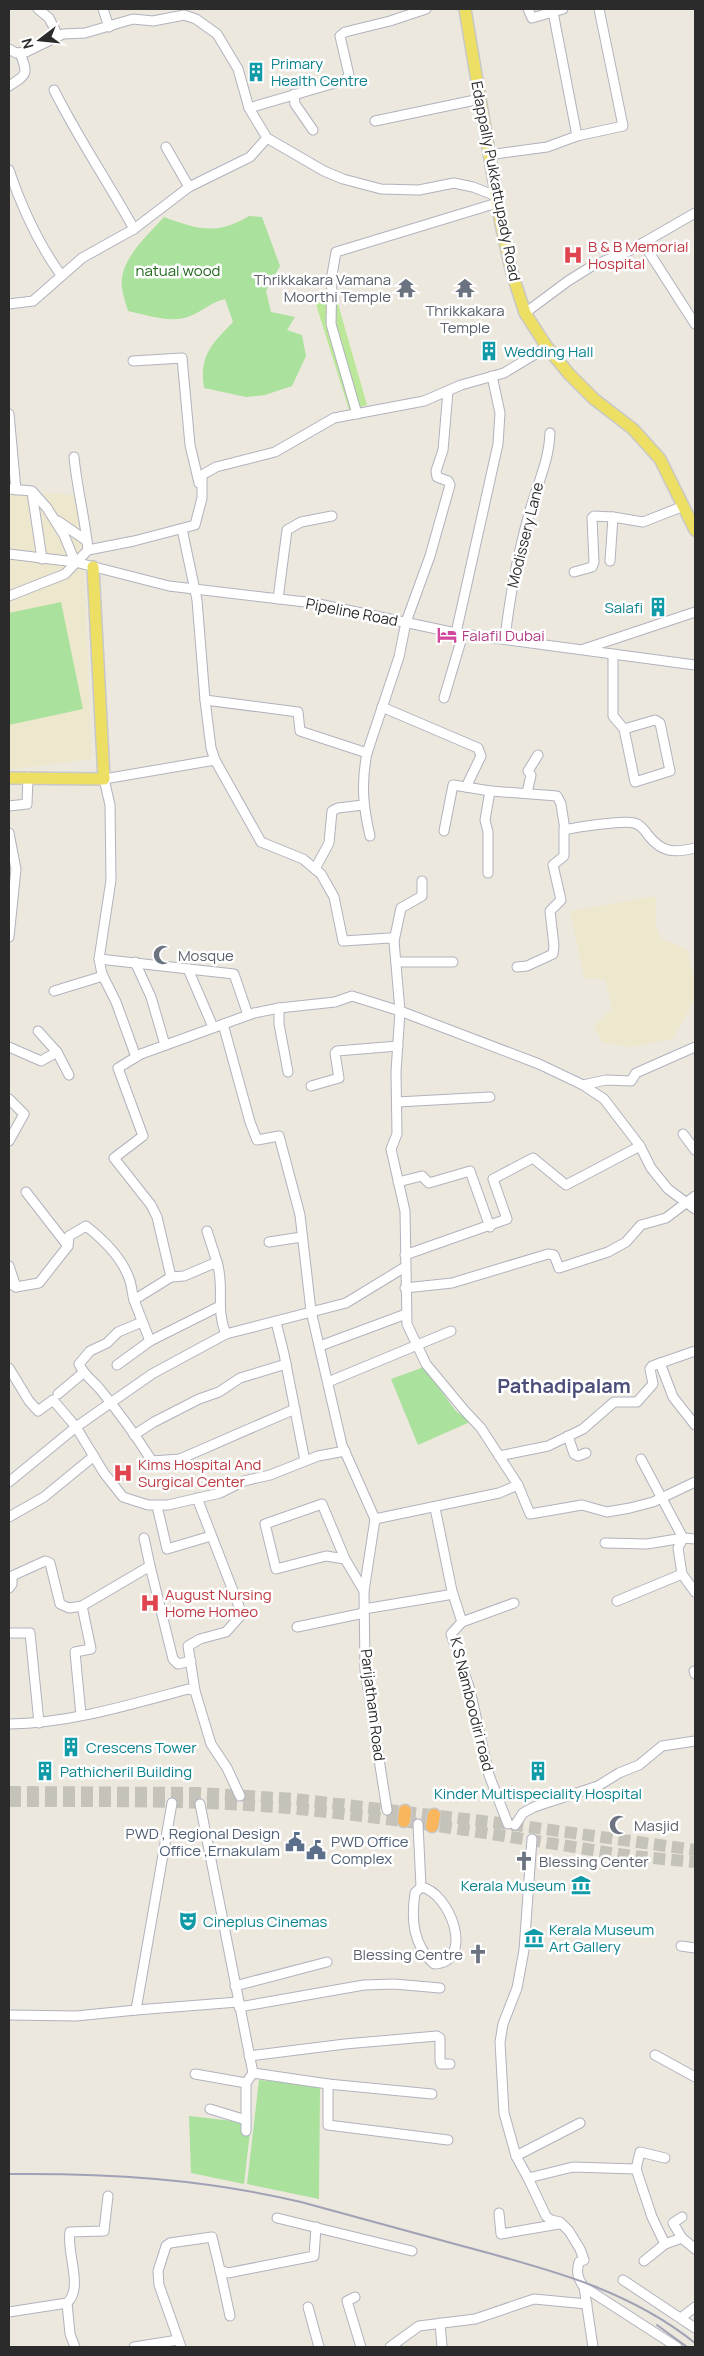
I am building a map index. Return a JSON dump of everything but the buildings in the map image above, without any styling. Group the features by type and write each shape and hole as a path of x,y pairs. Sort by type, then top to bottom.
{"main road":[{"name":"Edappally Pukkattupady Road","path":"465,9 496,199 512,274 525,313 547,347 581,387 632,429 660,459 695,530"},
{"path":"9,778 104,779 93,567"}],"street":[{"path":"38,9 49,18 58,36"},
{"path":"103,9 109,27"},
{"path":"249,108 348,78 347,62 340,36 342,34 426,9"},
{"path":"528,9 532,18 563,9"},
{"path":"488,155 547,147 577,136 623,126 599,9"},
{"path":"553,12 577,136"},
{"path":"9,49 20,53 26,52 63,34 109,27 133,19 153,21 184,15 196,19 217,34 238,69 249,108 267,138 324,171 357,183 390,190 419,190 454,183 473,187 496,199"},
{"path":"9,86 25,76 26,70 20,53"},
{"path":"54,90 76,132 102,172 134,229"},
{"path":"294,94 296,104 313,130"},
{"path":"375,121 480,99"},
{"path":"9,304 33,301 82,258 134,229 189,187 244,161 267,138"},
{"path":"166,147 189,187"},
{"path":"9,170 24,212 39,241 61,275"},
{"path":"357,414 332,324 332,276 336,252 496,199"},
{"path":"525,313 568,281 592,266 643,243 695,213"},
{"path":"643,243 695,324"},
{"path":"53,518 87,545 182,529 195,525 202,495 202,475 216,467 275,452 334,418 424,401 448,391 504,373 547,347"},
{"path":"133,361 182,358 190,445 202,495"},
{"path":"444,698 498,444 500,413 492,376"},
{"path":"370,836 363,805 364,767 367,753 399,656 406,622 430,556 450,485 448,481 437,477 436,471 443,450 448,391"},
{"path":"9,414 13,489 32,491 64,535 75,562"},
{"name":"Modissery Lane","path":"505,638 517,556 537,485 546,462 550,433"},
{"path":"9,596 65,574 87,545 85,521 76,487 74,457"},
{"path":"32,491 42,558"},
{"path":"574,572 592,567 594,562 592,518 594,516 642,522 684,506"},
{"path":"278,599 287,530 301,522 332,516"},
{"path":"610,561 614,517"},
{"path":"182,529 195,589 201,632 205,700 214,760 261,842 303,858 320,874 334,897 343,941 390,938 394,941"},
{"name":"Pipeline Road","path":"9,554 75,562 170,586 314,603 459,633 695,665"},
{"path":"581,650 695,612"},
{"path":"613,654 613,716 624,729 635,782 670,771 660,723 655,720 624,729"},
{"path":"205,700 298,712 300,731 367,753"},
{"path":"382,707 478,748 481,756 466,787"},
{"path":"527,793 531,775 528,771 538,755"},
{"path":"136,1057 98,958 111,880 110,805 104,779 214,760"},
{"path":"9,806 27,804 28,777"},
{"path":"444,831 453,785 490,791 557,796 561,804 564,828 564,856 553,865 561,900 550,911 554,946 553,954 527,966 517,967"},
{"path":"488,873 488,832 485,820 490,791"},
{"path":"315,870 328,843 332,811 338,808 363,805"},
{"path":"564,828 634,822 644,829 655,844 674,852 695,848"},
{"path":"9,833 16,870 9,937"},
{"path":"422,881 422,896 401,908 394,941 400,1011 396,1102 398,1134 391,1149 405,1211 407,1324 426,1364 465,1412 481,1428 518,1485 530,1514 582,1505 607,1512 653,1502 695,1482"},
{"path":"98,958 234,974 248,1015"},
{"path":"135,962 150,997 165,1045"},
{"path":"396,962 453,962"},
{"path":"188,969 213,1027"},
{"path":"54,991 104,976"},
{"path":"171,1277 157,1217 114,1158 143,1136 118,1068 136,1057 165,1045 248,1015 279,1008 335,1002 352,996 400,1011 539,1064 583,1085 604,1100 640,1146 652,1168 668,1189 695,1209"},
{"path":"279,1008 279,1024 288,1072"},
{"path":"222,1024 250,1122 257,1140 279,1136 300,1215 311,1311 345,1451 375,1519 435,1508 499,1493 518,1485"},
{"path":"38,1031 57,1052 69,1075"},
{"path":"311,1086 339,1078 335,1052 337,1051 398,1046"},
{"path":"9,1047 42,1061 57,1052"},
{"path":"583,1085 606,1080 631,1081 636,1073 695,1047"},
{"path":"396,1102 490,1097"},
{"path":"9,1099 24,1114 9,1141"},
{"path":"683,1134 695,1150"},
{"path":"391,1149 401,1146"},
{"path":"405,1255 490,1227 507,1219 493,1179 533,1158 566,1185 640,1146"},
{"path":"398,1182 422,1176 429,1183 470,1171 490,1227"},
{"path":"26,1192 68,1246"},
{"path":"405,1288 452,1283 548,1254 554,1254 559,1268 608,1252 626,1242 641,1226 666,1218 695,1196"},
{"path":"9,1266 12,1285 39,1283 68,1246 69,1236 83,1227 91,1230 108,1244 130,1280 134,1300 150,1341"},
{"path":"207,1231 220,1274 220,1320 226,1334"},
{"path":"269,1242 302,1237"},
{"path":"134,1300 171,1277 184,1276 216,1262"},
{"path":"9,1482 76,1427 152,1374 226,1334 346,1303 374,1281 405,1267"},
{"path":"117,1365 150,1341 220,1306"},
{"path":"320,1346 406,1314"},
{"path":"142,1322 118,1332 107,1343 90,1351 79,1364 84,1373 99,1388 152,1462 180,1459 295,1409"},
{"path":"276,1322 305,1461"},
{"path":"328,1382 451,1331"},
{"path":"499,1456 537,1450 583,1429 614,1402 633,1403 641,1399 653,1384 650,1369 660,1363 695,1351"},
{"path":"660,1363 673,1397 695,1425"},
{"path":"134,1435 154,1422 219,1392 240,1378 286,1364"},
{"path":"9,1368 29,1401 38,1411 53,1400 76,1427 123,1497 157,1506 220,1493 244,1481 305,1461 345,1451"},
{"path":"58,1394 84,1373"},
{"path":"568,1436 574,1454 578,1456 586,1453"},
{"path":"9,1517 44,1496 94,1456"},
{"path":"640,1459 683,1538"},
{"path":"197,1498 242,1614 226,1632 191,1643 188,1646 195,1691 211,1744 227,1768 240,1796"},
{"path":"345,1559 326,1556 276,1569 265,1524 322,1504 345,1559 364,1591"},
{"path":"157,1506 167,1549 211,1536"},
{"name":"K S Namboodiri road","path":"435,1508 452,1591 462,1622 451,1634 470,1690 489,1775 512,1824 523,1813 534,1807 598,1786 619,1773 639,1765 649,1754 662,1746 695,1741"},
{"name":"Parijatham Road","path":"375,1519 364,1591 365,1670 387,1810"},
{"path":"144,1538 173,1659 178,1664 191,1661"},
{"path":"683,1538 678,1548 682,1574 695,1592"},
{"path":"605,1543 647,1544 683,1538 695,1539"},
{"path":"9,1588 12,1584 12,1576 45,1561 50,1563 60,1604 69,1608 82,1606 150,1566"},
{"path":"618,1601 682,1574"},
{"path":"297,1628 364,1611 448,1595"},
{"path":"462,1622 514,1603"},
{"path":"81,1715 74,1652 91,1649 82,1606"},
{"path":"9,1633 30,1633 39,1723"},
{"path":"9,1724 39,1723 81,1715 188,1689 195,1691"},
{"path":"136,2010 172,1803"},
{"path":"200,1804 253,2073 246,2083 246,2131"},
{"path":"418,1824 421,1887 415,1893 412,1909 413,1930 424,1955 434,1964 442,1964 450,1959 456,1945 455,1925 438,1896 430,1888 421,1887"},
{"path":"532,1839 522,1960 517,1988 503,2024 500,2042 504,2113 516,2156 546,2216 550,2220 562,2223 580,2249 584,2260 579,2262 577,2270 578,2280 584,2287 677,2347"},
{"path":"681,1946 695,1948"},
{"path":"235,1986 327,1962"},
{"path":"9,2015 76,2016 136,2010 239,2005 364,1986 394,1984 440,1988"},
{"path":"249,2056 345,2044 438,2036 440,2038 441,2064 450,2064"},
{"path":"655,2055 695,2078"},
{"path":"253,2073 328,2084 432,2094"},
{"path":"195,2074 246,2083"},
{"path":"328,2084 328,2125 448,2140"},
{"path":"210,2109 246,2120"},
{"path":"516,2156 580,2123"},
{"path":"664,2158 640,2152 636,2169 652,2217 665,2244"},
{"path":"528,2178 574,2167 636,2169"},
{"path":"75,2347 70,2334 67,2304 73,2295 74,2273 70,2232 104,2232 108,2196"},
{"path":"499,2213 502,2234 562,2223"},
{"path":"682,2217 673,2223 682,2238 695,2249"},
{"path":"278,2218 412,2251"},
{"path":"220,2270 228,2273 314,2256 316,2227"},
{"path":"134,2347 180,2344 159,2285 158,2271 166,2246 170,2243 212,2237 230,2316"},
{"path":"644,2261 665,2244 682,2238"},
{"path":"623,2280 682,2317 695,2328"},
{"path":"584,2287 593,2347"},
{"path":"356,2297 346,2301 361,2347"},
{"path":"390,2347 419,2326 474,2320 534,2299 586,2304"},
{"path":"9,2312 67,2304"},
{"path":"308,2307 319,2347"},
{"path":"682,2317 695,2307"},
{"path":"440,2323 442,2347"},
{"path":"654,2332 659,2347"}],"shaded area":[{"path":"9,492 81,495 92,759 9,770"},
{"path":"656,896 656,926 661,938 688,950 695,984 695,999 673,1039 630,1047 602,1042 594,1026 612,1008 605,979 584,978 570,911"},
{"name":"Kims Hospital And Surgical Center","path":"124,1464 132,1475 122,1482 115,1471"}],"green space":[{"name":"natual wood","path":"249,216 262,217 280,266 266,291 271,312 295,317 287,330 302,335 306,356 292,386 265,395 246,397 204,388 203,367 205,358 213,344 233,322 225,299 183,318 167,319 151,316 128,311 122,291 122,278 124,268 135,250 164,217 187,225 216,228 237,222"},
{"path":"334,290 367,405 349,410 314,298"},
{"path":"61,602 83,709 9,725 9,613"},
{"path":"424,1367 455,1410 470,1422 418,1445 391,1379"},
{"path":"259,2080 320,2085 319,2199 247,2184"},
{"path":"189,2116 251,2123 244,2184 191,2173"}],"tunnel":[{"path":"9,1792 199,1793 295,1799 508,1824 695,1850"},
{"path":"9,1801 183,1802 288,1808 487,1833 628,1855 695,1862"}],"railway":[{"path":"9,2174 119,2176 156,2179 228,2188 301,2202 527,2264 586,2283 642,2308 669,2324 695,2343"},
{"path":"657,2325 687,2347"}],"place":[{"name":"Primary Health Centre","path":"256,72"},
{"name":"B & B Memorial Hospital","path":"573,255"},
{"name":"Thrikkakara Vamana Moorthi Temple","path":"406,288"},
{"name":"Thrikkakara Temple","path":"465,288"},
{"name":"Wedding Hall","path":"489,351"},
{"name":"Salafi","path":"658,607"},
{"name":"Falafil Dubai","path":"447,635"},
{"name":"Mosque","path":"163,955"},
{"name":"Kims Hospital And Surgical Center","path":"123,1473"},
{"name":"August Nursing Home Homeo","path":"150,1603"},
{"name":"Crescens Tower","path":"71,1747"},
{"name":"Pathicheril Building","path":"45,1771"},
{"name":"Kinder Multispeciality Hospital","path":"538,1771"},
{"name":"Masjid","path":"619,1825"},
{"name":"PWD , Regional Design Office ,Ernakulam","path":"295,1842"},
{"name":"PWD Office Complex","path":"316,1850"},
{"name":"Blessing Center","path":"524,1861"},
{"name":"Kerala Museum","path":"581,1885"},
{"name":"Cineplus Cinemas","path":"188,1921"},
{"name":"Kerala Museum Art Gallery","path":"534,1938"},
{"name":"Blessing Centre","path":"478,1954"}],"district":[{"name":"Pathadipalam","path":"564,1385"}]}
